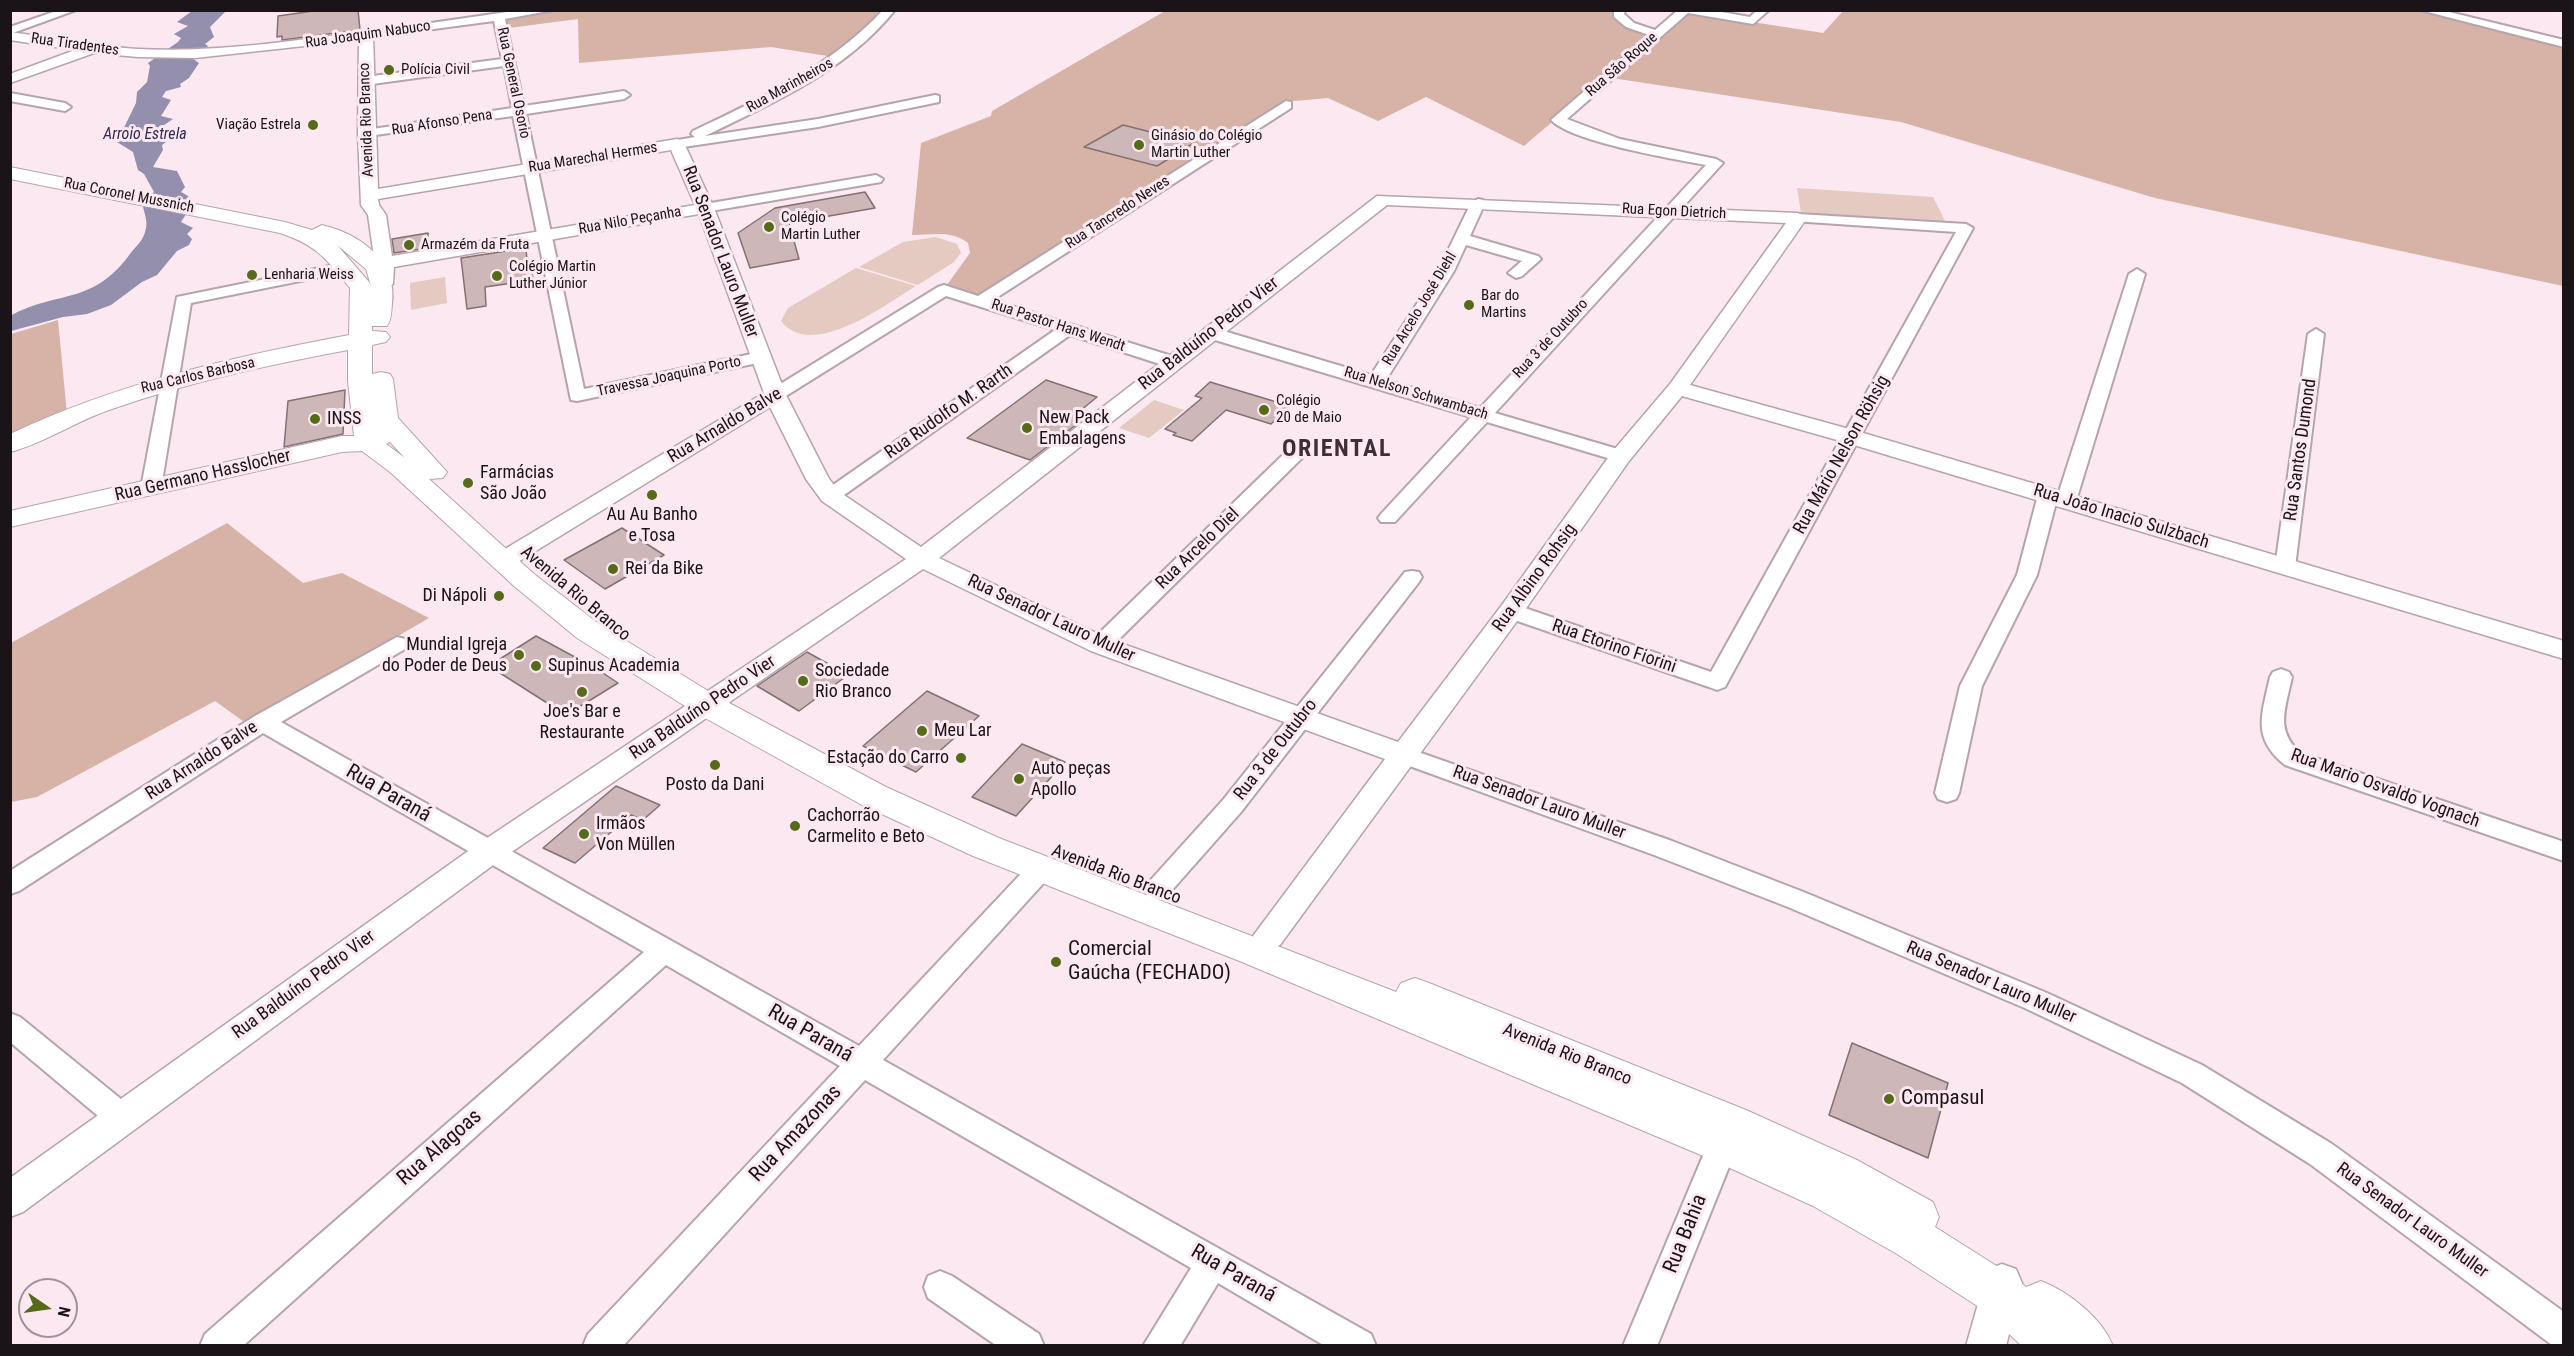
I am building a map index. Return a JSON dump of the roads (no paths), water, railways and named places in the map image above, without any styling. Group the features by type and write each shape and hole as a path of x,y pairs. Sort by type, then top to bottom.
{"main road":[{"name":"Rua Coronel Mussnich","path":"10,173 329,232 350,243 374,273"},
{"name":"Rua Coronel Mussnich","path":"246,218 313,237 327,248 344,268 374,273"},
{"name":"Avenida Rio Branco","path":"374,273 369,339 368,442 513,555"},
{"name":"Avenida Rio Branco","path":"369,339 385,418 393,431 588,631 716,699 1001,831 1157,890 1269,936 1727,1133 1913,1239 2002,1283 2091,1346"},
{"name":"Rua Carlos Barbosa","path":"10,444 83,410 171,380 369,339"},
{"name":"Rua Germano Hasslocher","path":"10,519 342,444 368,442 393,431"},
{"name":"Avenida Rio Branco","path":"716,699 874,796 1041,869 1727,1133"},
{"name":"Avenida Rio Branco","path":"2002,1283 2057,1346"}],"street":[{"path":"10,33 71,10"},
{"name":"Rua Joaquim Nabuco","path":"140,53 222,52 549,10"},
{"name":"Rua Marinheiros","path":"677,144 794,87 831,64 867,37 890,10"},
{"path":"1620,10 1618,15 1630,26 1657,34"},
{"path":"1686,10 1753,21 1764,10"},
{"name":"Rua São Roque","path":"1686,10 1558,120 1588,135 1613,143 1716,163"},
{"path":"2425,10 2463,15 2564,44"},
{"name":"Rua General Osorio","path":"499,17 520,111 542,236 577,396"},
{"name":"Rua Tiradentes","path":"10,33 95,48 140,53"},
{"name":"Avenida Rio Branco","path":"366,35 366,134 370,200 363,218 374,273"},
{"path":"10,79 95,48"},
{"path":"365,81 508,62"},
{"name":"Rua Afonso Pena","path":"366,134 624,95"},
{"path":"10,98 65,107"},
{"name":"Rua Marechal Hermes","path":"370,200 531,168 818,123 935,99"},
{"name":"Rua Tancredo Neves","path":"981,301 1286,105"},
{"name":"Rua Senador Lauro Muller","path":"677,144 705,208 775,395 817,479 830,496 922,559 1100,645 1663,848 1797,900 2037,1001 2192,1074 2321,1154 2564,1333"},
{"name":"Rua 3 de Outubro","path":"1388,518 1716,163"},
{"name":"Rua Nilo Peçanha","path":"374,273 542,236 876,179"},
{"name":"Rua Egon Dietrich","path":"1383,200 1798,218 1966,228"},
{"name":"Rua Balduíno Pedro Vier","path":"10,1200 121,1117 489,852 922,559 1172,362 1383,200"},
{"name":"Rua Arcelo José Diehl","path":"1376,381 1446,271 1478,203"},
{"name":"Rua Albino Rohsig","path":"1269,936 1511,611 1621,456 1677,388 1798,218"},
{"name":"Rua Mário Nelson Röhsig","path":"1717,682 1966,228"},
{"path":"1462,239 1533,259 1516,273"},
{"path":"151,488 183,300 344,268"},
{"path":"1947,792 1971,686 2027,575 2137,274"},
{"name":"Rua Pastor Hans Wendt","path":"944,290 1172,362"},
{"name":"Rua Arnaldo Balve","path":"513,555 944,290"},
{"name":"Rua Rudolfo M. Rarth","path":"830,496 1068,329"},
{"name":"Rua Nelson Schwambach","path":"1210,333 1621,456"},
{"name":"Rua Santos Dumond","path":"2285,567 2316,334"},
{"name":"Travessa Joaquina Porto","path":"577,396 761,357"},
{"name":"Rua João Inacio Sulzbach","path":"1677,388 1852,437 2564,650"},
{"name":"Rua Arcelo Diel","path":"1100,645 1296,453"},
{"name":"Rua 3 de Outubro","path":"1157,890 1232,806 1412,577"},
{"name":"Rua Etorino Fiorini","path":"1511,611 1717,682"},
{"name":"Rua Arnaldo Balve","path":"10,884 263,722 397,644"},
{"name":"Rua Mario Osvaldo Vognach","path":"2280,677 2271,727 2273,739 2279,750 2293,759 2564,852"},
{"name":"Rua Paraná","path":"263,722 1359,1346"},
{"name":"Rua Amazonas","path":"600,1346 1041,869"},
{"name":"Rua Alagoas","path":"217,1346 664,951"},
{"path":"10,1025 121,1117"},
{"name":"Rua Bahia","path":"1640,1346 1727,1133"},
{"path":"1160,1346 1212,1263"},
{"path":"1986,1346 2002,1283"},
{"path":"940,1287 1028,1346"}],"water":[{"name":"Arroio Estrela","path":"192,11 226,11 210,27 214,37 205,44 208,46 193,59 199,63 189,78 180,84 181,87 166,91 162,97 171,100 161,116 173,119 164,125 170,139 162,145 163,150 153,167 177,171 185,187 181,192 188,196 192,205 181,222 193,228 187,234 192,239 189,245 177,251 157,275 142,282 111,305 87,314 63,317 11,331 10,316 27,308 88,290 102,282 116,271 142,239 146,218 142,201 154,192 144,174 138,170 133,152 117,142 136,103 137,92 147,82 150,66 148,63 178,42 181,38 174,34 188,26 177,22"}],"place":[{"name":"Polícia Civil","path":"389,70"},
{"name":"Viação Estrela","path":"313,125"},
{"name":"Ginásio do Colégio Martin Luther","path":"1139,145"},
{"name":"Colégio Martin Luther","path":"769,227"},
{"name":"Armazém da Fruta","path":"409,245"},
{"name":"Lenharia Weiss","path":"252,275"},
{"name":"Colégio Martin Luther Júnior","path":"497,276"},
{"name":"Bar do Martins","path":"1469,305"},
{"name":"Colégio 20 de Maio","path":"1264,410"},
{"name":"INSS","path":"315,419"},
{"name":"New Pack Embalagens","path":"1027,428"},
{"name":"Farmácias São João","path":"468,483"},
{"name":"Au Au Banho e Tosa","path":"652,495"},
{"name":"Rei da Bike","path":"613,569"},
{"name":"Di Nápoli","path":"499,596"},
{"name":"Mundial Igreja do Poder de Deus","path":"519,655"},
{"name":"Supinus Academia","path":"536,666"},
{"name":"Sociedade Rio Branco","path":"803,681"},
{"name":"Joe's Bar e Restaurante","path":"582,692"},
{"name":"Meu Lar","path":"922,731"},
{"name":"Estação do Carro","path":"961,758"},
{"name":"Posto da Dani","path":"715,765"},
{"name":"Auto peças Apollo","path":"1019,779"},
{"name":"Cachorrão Carmelito e Beto","path":"795,826"},
{"name":"Irmãos Von Müllen","path":"584,834"},
{"name":"Comercial Gaúcha (FECHADO)","path":"1056,962"},
{"name":"Compasul","path":"1889,1099"}],"district":[{"name":"ORIENTAL","path":"1337,450"}]}
